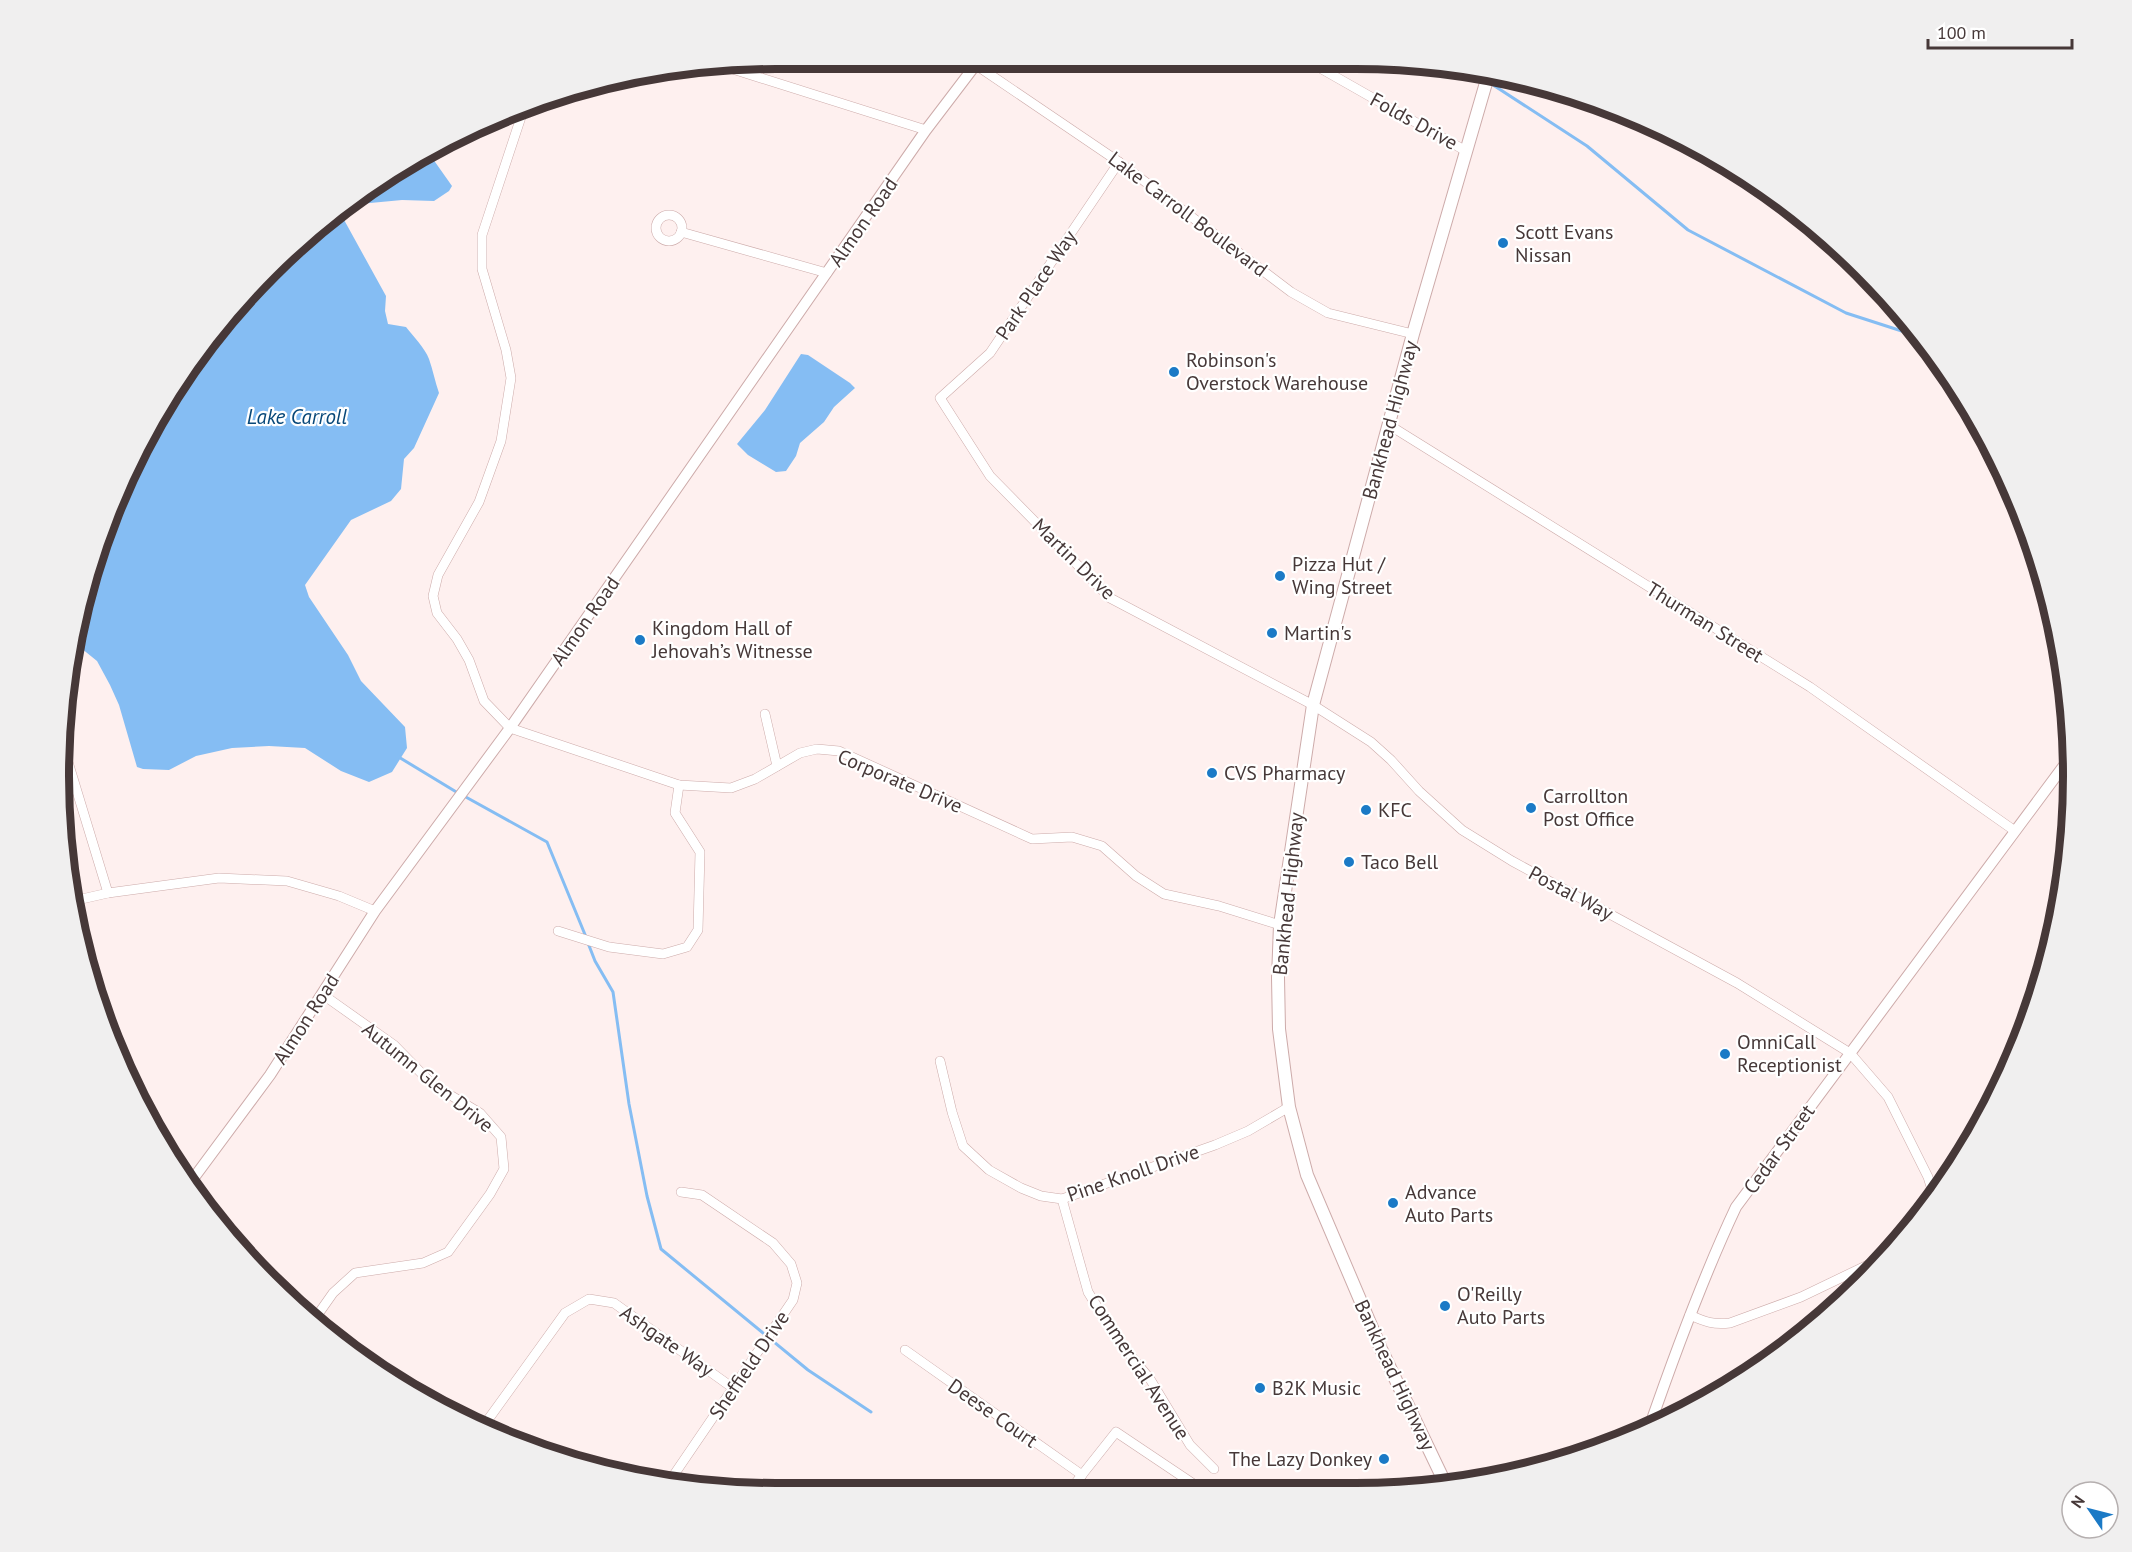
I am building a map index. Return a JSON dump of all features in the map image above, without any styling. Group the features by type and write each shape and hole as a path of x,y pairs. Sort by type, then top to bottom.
{"main road":[{"name":"Bankhead Highway","path":"1442,1477 1381,1349 1307,1175 1289,1107 1279,1029 1278,978 1280,925 1313,705 1413,334 1486,82"}],"street":[{"name":"Almon Road","path":"194,1177 270,1075 375,911 510,728 926,130 973,69"},
{"name":"Lake Carroll Boulevard","path":"988,69 1119,162 1291,292 1328,313 1413,334"},
{"name":"Folds Drive","path":"1321,69 1466,150"},
{"path":"738,71 926,130"},
{"path":"510,728 484,701 469,660 457,639 437,613 434,596 438,575 479,502 501,441 511,378 506,350 482,269 482,235 521,117"},
{"name":"Park Place Way","path":"940,398 990,353 1119,162"},
{"path":"681,232 827,273"},
{"name":"Martin Drive","path":"940,398 990,476 1110,598 1313,705"},
{"name":"Thurman Street","path":"1389,425 1810,687 2015,831"},
{"name":"Postal Way","path":"1313,705 1371,742 1419,791 1471,836 1512,861 1737,983 1850,1053 1888,1097 1931,1187"},
{"path":"765,714 777,766"},
{"name":"Corporate Drive","path":"510,728 679,785 731,788 755,779 809,750 839,752 1032,839 1072,837 1102,846 1136,876 1164,894 1219,906 1280,925"},
{"path":"69,766 108,893"},
{"name":"Cedar Street","path":"1654,1417 1690,1316 1736,1207 2063,767"},
{"path":"558,931 609,947 663,954 687,947 698,930 700,852 675,813 679,785"},
{"path":"80,899 108,893 219,878 287,881 339,896 375,911"},
{"name":"Autumn Glen Drive","path":"318,1314 333,1293 355,1273 423,1263 448,1252 490,1194 504,1169 501,1137 480,1113 432,1084 394,1045 322,994"},
{"name":"Pine Knoll Drive","path":"940,1061 963,1146 989,1170 1021,1188 1041,1196 1062,1199 1215,1145 1248,1131 1289,1107"},
{"name":"Sheffield Drive","path":"674,1475 793,1300 797,1283 791,1264 773,1243 702,1195 681,1192"},
{"name":"Commercial Avenue","path":"1062,1199 1088,1292 1118,1340 1150,1379 1190,1445 1214,1469"},
{"path":"1690,1316 1708,1323 1730,1323 1801,1297 1865,1266"},
{"name":"Ashgate Way","path":"487,1421 565,1313 589,1299 614,1303 733,1388"},
{"name":"Deese Court","path":"905,1350 1082,1475"},
{"path":"1076,1483 1116,1431 1192,1483"}],"water":[{"name":"Lake Carroll","path":"432,158 452,186 449,191 434,201 402,200 361,204"},
{"name":"Lake Carroll","path":"343,217 386,296 385,311 388,324 406,327 422,346 429,359 439,393 414,448 404,459 401,489 391,501 351,520 305,585 309,597 348,655 361,681 405,727 407,748 392,772 369,782 341,771 305,748 269,746 232,748 196,756 169,770 143,769 137,767 119,705 97,661 81,648 93,593 123,505 164,422 188,383 244,310 310,244"},
{"path":"801,354 808,355 855,388 834,407 824,422 800,443 796,456 786,471 776,472 748,455 737,444 765,410"}],"waterway":[{"path":"1490,83 1587,146 1688,230 1846,313 1906,332"},
{"path":"397,756 458,793"},
{"path":"464,796 547,842 586,937"},
{"path":"588,943 595,961 613,992 629,1104 647,1196 661,1249 808,1370 871,1412"}],"place":[{"name":"Scott Evans Nissan","path":"1503,243"},
{"name":"Robinson's Overstock Warehouse","path":"1174,372"},
{"name":"Pizza Hut / Wing Street","path":"1280,576"},
{"name":"Martin's","path":"1272,633"},
{"name":"Kingdom Hall of Jehovah’s Witnesse","path":"640,640"},
{"name":"CVS Pharmacy","path":"1212,773"},
{"name":"Carrollton Post Office","path":"1531,808"},
{"name":"KFC","path":"1366,810"},
{"name":"Taco Bell","path":"1349,862"},
{"name":"OmniCall Receptionist","path":"1725,1054"},
{"name":"Advance Auto Parts","path":"1393,1203"},
{"name":"O'Reilly Auto Parts","path":"1445,1306"},
{"name":"B2K Music","path":"1260,1388"},
{"name":"The Lazy Donkey","path":"1384,1459"}]}
